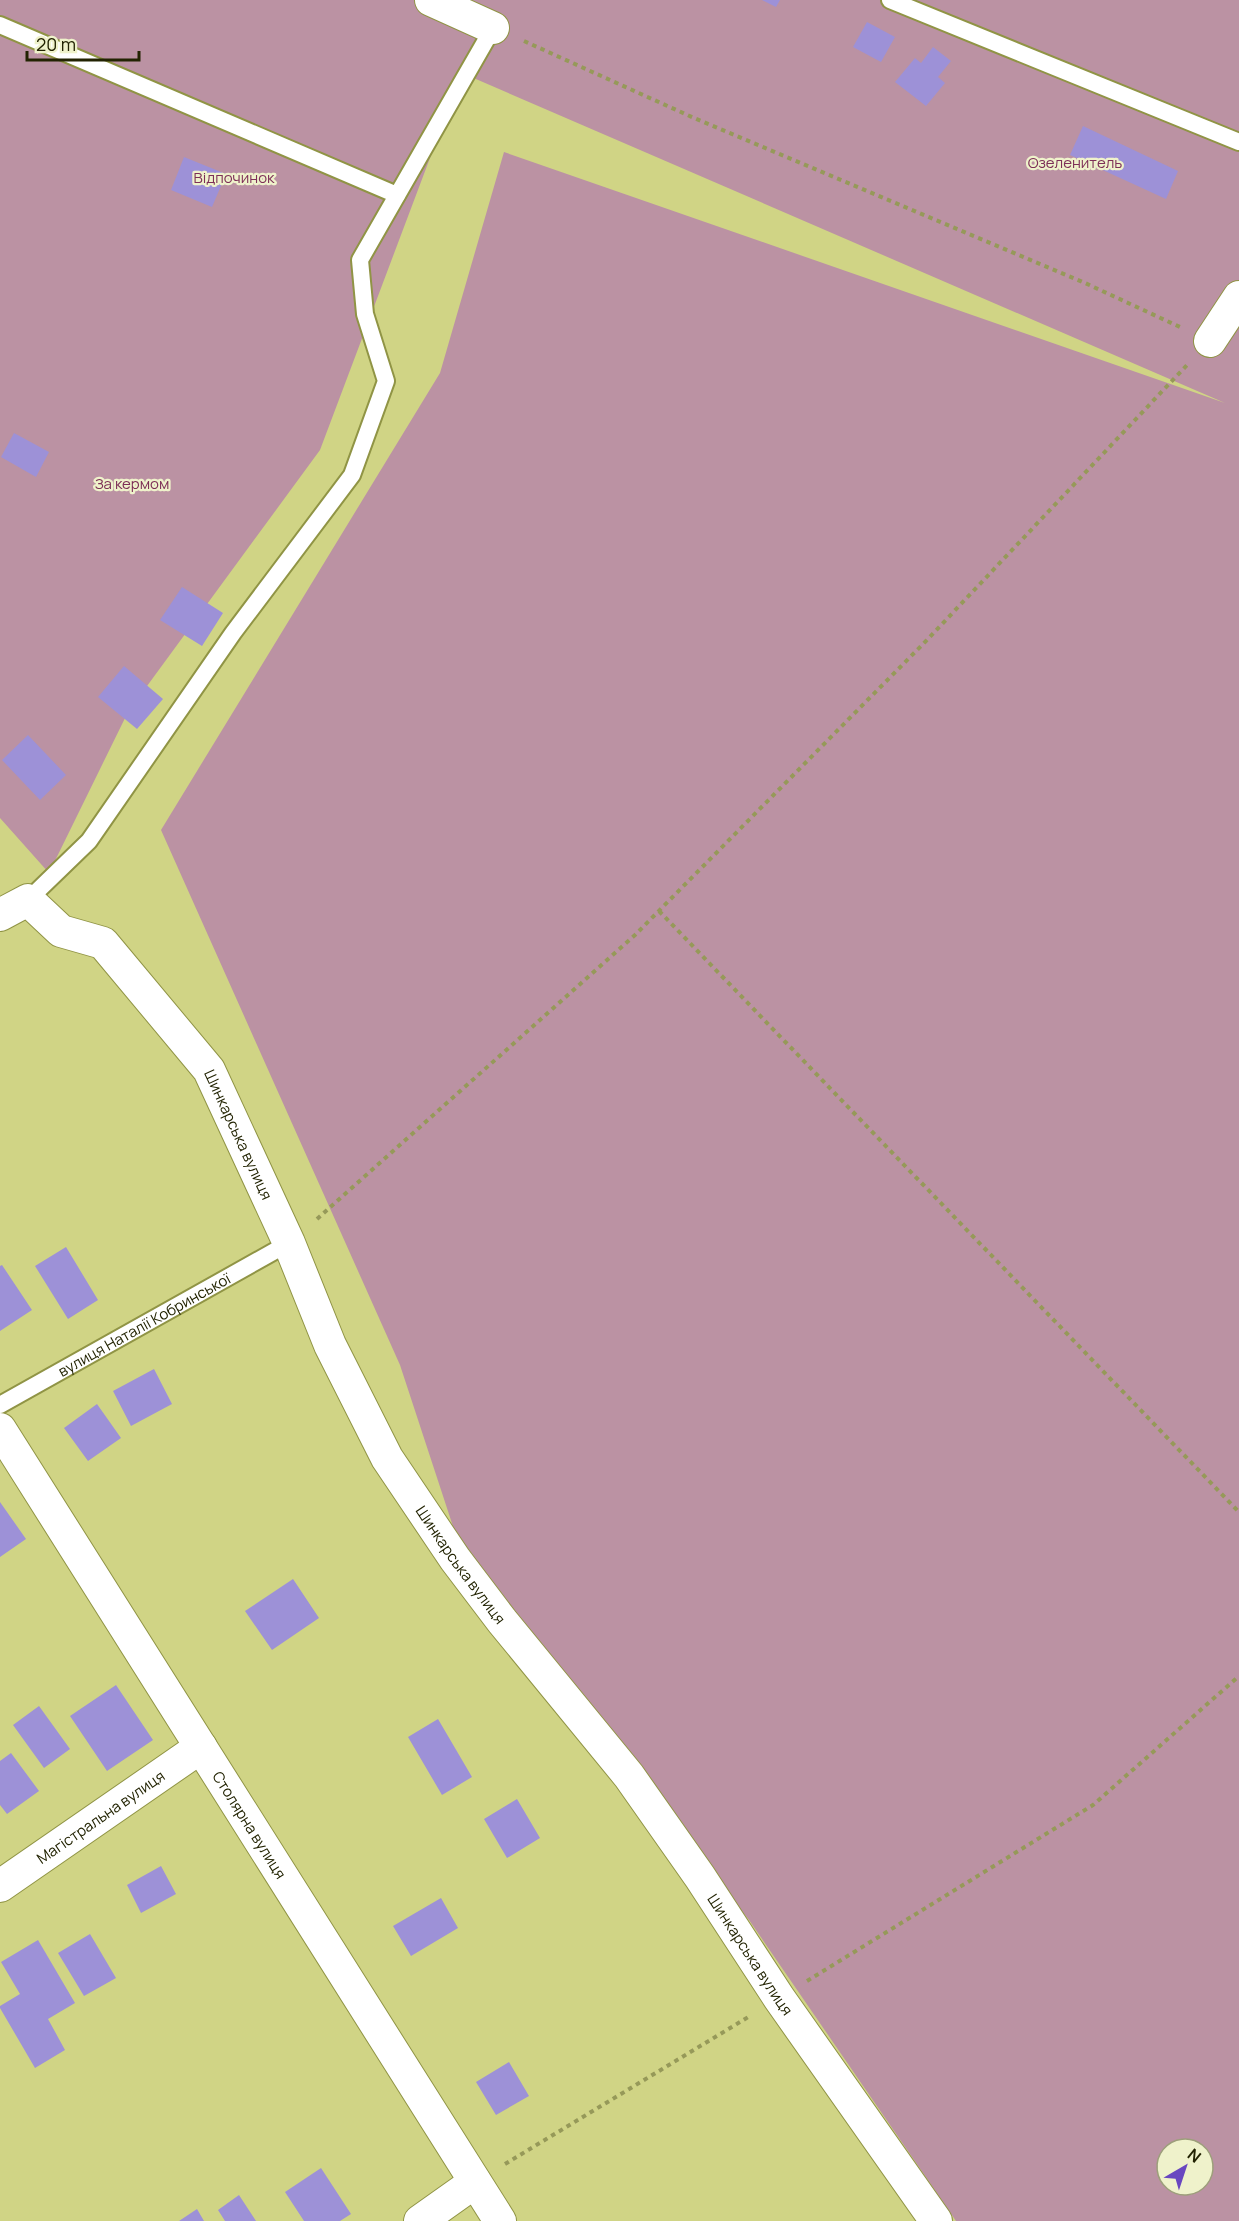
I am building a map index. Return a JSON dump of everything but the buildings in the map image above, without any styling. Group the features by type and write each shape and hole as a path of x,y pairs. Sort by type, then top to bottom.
{"street":[{"path":"431,0 493,28"},
{"path":"1210,341 1239,297"},
{"path":"0,915 28,900"},
{"name":"Шинкарська вулиця","path":"28,900 61,931 103,943 209,1070 289,1244 330,1345 387,1458 455,1559 495,1612 629,1776 700,1877 778,1998 936,2221"},
{"name":"Столярна вулиця","path":"0,1429 500,2221"},
{"name":"Магістральна вулиця","path":"0,1886 201,1747"},
{"path":"420,2221 475,2182"}],"lane":[{"path":"890,0 1239,142"},
{"path":"0,25 397,195"},
{"path":"28,900 88,841 233,633 352,475 386,381 365,314 360,260 493,28"},
{"name":"вулиця Наталії Кобринської","path":"0,1405 289,1244"}],"path":[{"path":"289,1244 659,911 926,641 1210,341 1085,283 704,123 493,28"},
{"path":"659,911 1239,1512"},
{"path":"475,2182 1093,1805 1239,1676"}],"green space":[{"path":"0,0 1239,0 1239,2221 956,2221 749,1920 466,1566 400,1365 161,830 440,373 504,152 1225,403 462,73 320,450 128,712 49,873 0,818"}],"park label":[{"name":"Озеленитель","path":"1075,162"},
{"name":"Відпочинок","path":"234,177"},
{"name":"За кермом","path":"132,483"}]}
